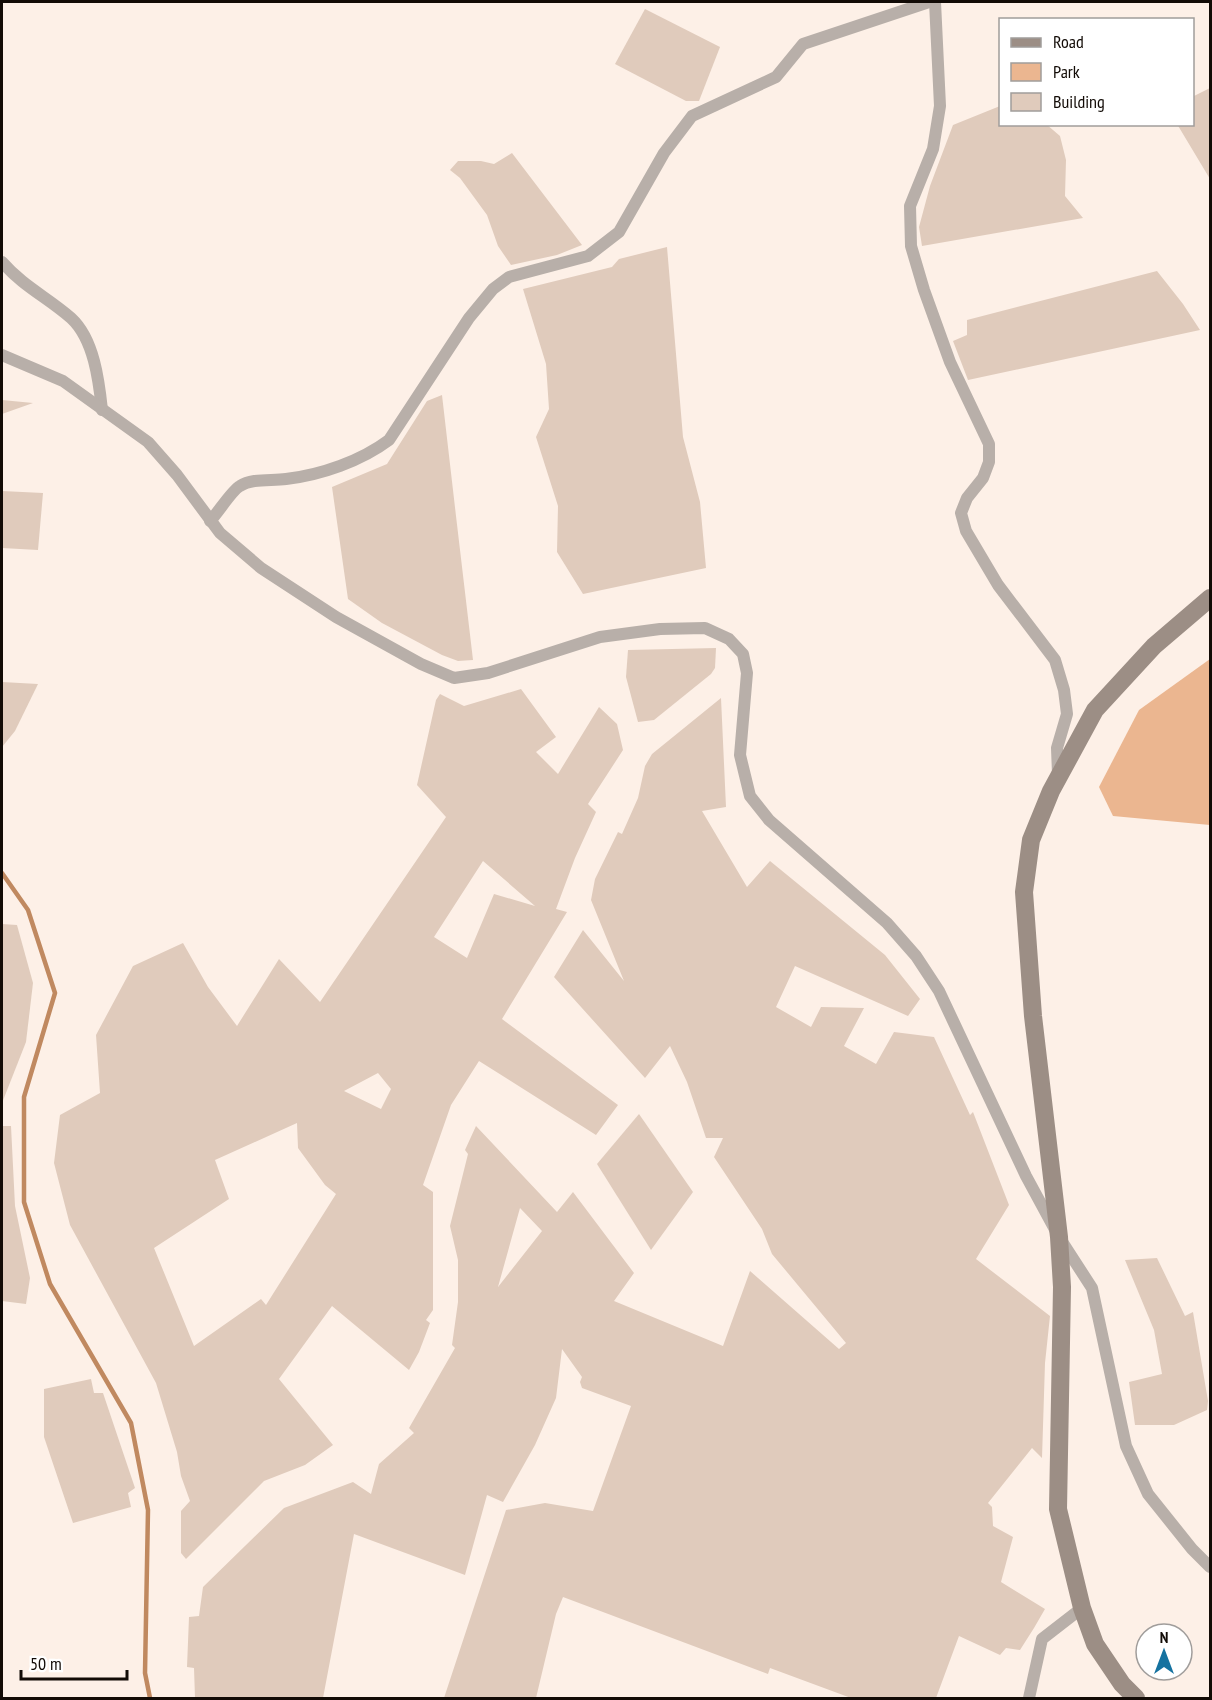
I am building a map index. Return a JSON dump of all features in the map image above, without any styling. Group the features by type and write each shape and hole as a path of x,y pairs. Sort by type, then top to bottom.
{"street":[{"path":"210,521 238,486 253,482 289,479 333,467 372,453 389,440 468,318 493,289 509,278 566,264 588,256 619,232 664,153 692,116 776,77 802,44 929,2"},
{"path":"935,2 940,106 933,149 910,206 911,246 950,362 989,444 989,462 983,478 966,498 961,513 966,531 998,585 1055,660 1064,690 1067,714 1057,748 1058,778"},
{"path":"2,262 20,282 73,319 87,342 99,381 102,410"},
{"path":"2,355 63,381 148,442 177,475 210,521 261,568 336,617 421,664 454,678 488,673 600,637 660,629 705,628 729,639 743,654 747,673 740,755 750,796 769,820 880,916 916,956 939,991 1021,1165 1059,1237 1092,1288 1126,1446 1148,1494 1210,1568"},
{"path":"1136,1698 1122,1684 1095,1644 1082,1608 1058,1509 1062,1298 1059,1237 1033,1016 1024,892 1031,840 1058,778 1095,710 1154,646 1210,598"},
{"path":"1029,1698 1042,1639 1082,1608"}],"green space":[{"path":"1210,659 1210,825 1113,816 1099,787 1139,710"}],"building":[{"path":"645,9 720,47 699,101 686,101 615,64"},
{"path":"1210,88 1210,179 1178,126 1194,126 1194,96"},
{"path":"999,106 999,126 1048,126 1060,136 1066,160 1065,196 1083,218 922,246 919,227 930,186 953,125"},
{"path":"512,153 582,245 557,255 511,265 498,246 487,215 460,178 450,170 458,161 481,161 494,164"},
{"path":"667,247 683,437 700,502 706,568 583,594 557,552 558,506 536,437 549,409 546,364 523,289 612,267 619,259"},
{"path":"1157,271 1200,330 968,380 953,341 967,335 967,320"},
{"path":"442,395 473,660 458,661 442,655 382,623 348,599 332,487 387,464 427,401"},
{"path":"2,400 33,403 2,414"},
{"path":"2,491 43,493 38,550 2,548"},
{"path":"716,648 715,668 711,674 654,720 638,722 626,677 628,650"},
{"path":"2,682 38,684 15,731 2,747"},
{"path":"521,689 556,737 536,752 558,774 599,707 617,724 623,750 588,804 596,812 575,858 556,909 567,912 502,1019 618,1105 596,1135 479,1061 451,1105 423,1185 433,1192 433,1310 426,1320 430,1323 409,1370 332,1306 279,1379 333,1445 305,1465 264,1481 186,1559 181,1553 181,1511 190,1501 181,1476 177,1452 156,1383 70,1225 54,1163 60,1115 100,1093 96,1035 133,966 183,943 208,987 237,1026 279,959 320,1002 446,817 417,785 436,700 440,694 464,706","holes":["483,861 535,906 494,894 467,958 434,937","378,1073 391,1089 381,1109 344,1091","297,1123 298,1148 325,1185 336,1194 266,1305 261,1299 194,1346 154,1248 229,1199 215,1160"]},
{"path":"721,698 726,807 702,811 747,887 770,861 885,955 920,999 908,1016 795,966 776,1007 811,1027 821,1007 864,1008 844,1046 876,1064 894,1032 934,1037 970,1115 973,1112 1009,1205 976,1259 1050,1316 1045,1363 1042,1458 1032,1448 988,1503 992,1507 993,1526 1013,1537 1001,1582 1045,1609 1020,1650 1006,1648 1000,1655 959,1636 936,1698 851,1698 770,1668 768,1674 563,1597 556,1614 536,1698 444,1698 506,1510 545,1503 593,1511 631,1406 582,1388 580,1382 582,1377 562,1349 556,1398 535,1445 503,1502 487,1495 465,1575 354,1534 323,1698 195,1698 194,1668 187,1667 189,1617 199,1616 203,1587 284,1508 353,1482 371,1494 379,1464 414,1433 409,1428 455,1348 452,1345 458,1302 458,1260 450,1226 468,1154 465,1150 476,1126 557,1212 573,1192 634,1273 614,1301 723,1346 750,1271 839,1349 846,1343 772,1254 762,1229 714,1157 723,1138 706,1138 687,1082 670,1046 645,1078 554,977 583,930 624,981 591,900 595,879 618,832 622,834 638,798 645,766 652,754","holes":["520,1208 542,1231 498,1287"]},
{"path":"2,924 17,925 33,983 26,1042 2,1103"},
{"path":"639,1114 693,1192 651,1250 597,1164"},
{"path":"2,1126 11,1126 15,1206 30,1278 26,1304 2,1301"},
{"path":"1157,1258 1185,1316 1193,1312 1208,1401 1207,1410 1174,1425 1135,1425 1129,1382 1162,1374 1154,1330 1125,1260"},
{"path":"91,1379 94,1393 103,1393 135,1488 128,1493 131,1507 73,1523 44,1437 44,1389"}],"waterway":[{"path":"2,873 28,910 55,993 24,1097 24,1202 50,1284 131,1423 148,1510 145,1673 150,1698"}]}
